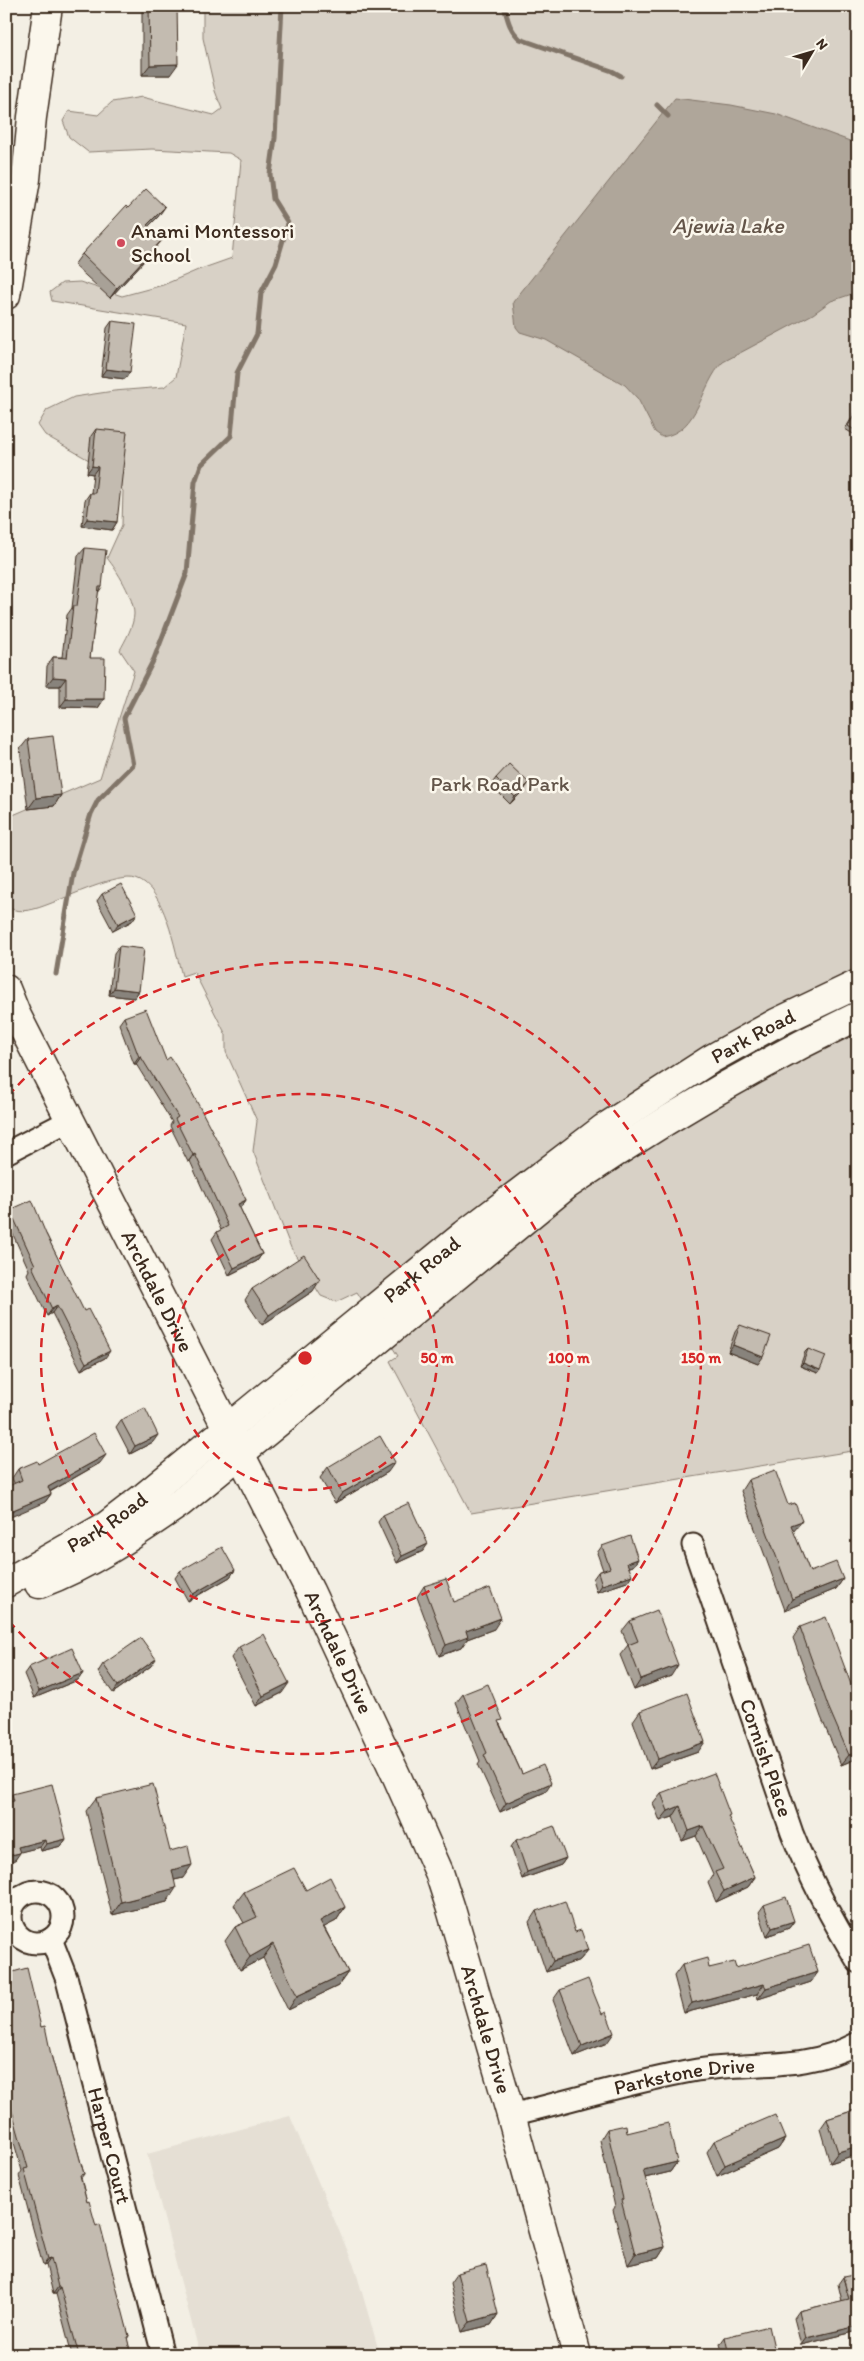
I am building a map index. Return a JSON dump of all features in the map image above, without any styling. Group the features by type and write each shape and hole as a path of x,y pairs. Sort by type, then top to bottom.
{"main road":[{"path":"6,295 26,179 32,117 48,6"},
{"name":"Park Road","path":"6,1583 106,1526 227,1430 465,1234 604,1128 711,1059 776,1023 858,984"},
{"name":"Archdale Drive","path":"6,989 16,1014 314,1600 397,1777 439,1872 511,2115 577,2355"},
{"name":"Park Road","path":"6,1590 28,1588 48,1580 131,1537 180,1503 240,1456 566,1186 624,1146 748,1073 798,1045 858,1016"}],"street":[{"path":"6,1153 70,1120"},
{"name":"Cornish Place","path":"693,1545 795,1841 818,1895 858,1962"},
{"name":"Harper Court","path":"51,1939 68,1980 163,2355"},
{"name":"Parkstone Drive","path":"511,2115 658,2078 699,2070 799,2063 830,2055 858,2043"}],"shaded area":[{"path":"290,2116 355,2268 380,2355 200,2355 147,2154"}],"green space":[{"name":"Park Road Park","path":"203,6 858,6 858,1450 471,1513 390,1361 398,1356 357,1292 336,1302 321,1296 291,1248 253,1151 257,1121 226,1052 226,1035 194,972 182,976 167,921 154,894 146,885 136,879 117,879 34,909 19,911 9,908 6,896 6,818 100,778 134,671 120,650 133,623 133,607 124,584 107,558 122,525 123,491 103,468 45,435 38,425 47,410 74,397 114,391 164,387 176,377 186,323 52,301 50,292 62,283 80,282 122,296 163,285 232,258 241,160 229,153 152,149 88,152 69,137 63,121 69,111 98,115 112,102 142,97 214,115 222,109 215,91 203,38"}],"water":[{"name":"Ajewia Lake","path":"675,98 731,105 776,114 858,144 858,292 831,301 813,314 723,362 715,372 692,417 675,433 662,437 655,432 638,399 625,385 546,340 520,332 516,327 513,302"}],"building":[{"path":"149,6 177,6 178,64 150,65"},
{"name":"Anami Montessori School","path":"146,189 165,207 147,225 162,240 117,288 82,254 126,206 128,208"},
{"path":"112,321 136,324 130,372 106,369"},
{"path":"858,409 858,432 848,426"},
{"path":"96,429 127,432 117,522 87,519 90,493 95,493 98,467 92,466"},
{"path":"85,548 106,550 102,587 99,587 90,658 105,658 104,699 66,699 66,678 53,677 53,657 67,658 73,606 77,606"},
{"path":"53,736 61,795 36,798 28,739"},
{"path":"509,764 529,783 515,797 496,778"},
{"path":"121,884 137,914 118,924 102,894"},
{"path":"119,946 144,949 139,991 114,988"},
{"path":"146,1009 166,1060 170,1057 189,1087 227,1159 246,1200 238,1204 262,1254 234,1268 217,1232 228,1226 195,1154 193,1155 175,1119 178,1117 141,1057 139,1057 124,1017"},
{"path":"32,1200 46,1234 84,1311 88,1309 110,1351 86,1363 57,1306 52,1309 32,1266 35,1265 10,1210"},
{"path":"304,1255 320,1280 269,1315 252,1289"},
{"path":"740,1325 771,1336 763,1357 733,1345"},
{"path":"808,1349 826,1356 820,1370 803,1363"},
{"path":"145,1408 158,1435 135,1446 121,1420"},
{"path":"94,1433 106,1455 48,1487 51,1494 6,1513 6,1487 22,1480 18,1469 37,1461 38,1464"},
{"path":"380,1436 395,1462 342,1493 328,1467"},
{"path":"775,1470 788,1505 795,1503 802,1521 791,1525 810,1572 836,1562 843,1579 792,1599 748,1480"},
{"path":"409,1503 428,1544 402,1556 383,1515"},
{"path":"630,1536 638,1559 627,1563 632,1575 602,1585 598,1572 610,1568 602,1546"},
{"path":"222,1547 235,1570 193,1594 180,1571"},
{"path":"446,1579 454,1602 490,1588 501,1618 466,1631 468,1637 446,1645 424,1586"},
{"path":"657,1610 678,1665 641,1679 628,1645 638,1641 630,1621"},
{"path":"826,1617 855,1695 858,1694 858,1751 849,1755 828,1706 800,1627"},
{"path":"264,1634 289,1683 263,1696 239,1647"},
{"path":"141,1638 156,1659 118,1686 103,1664"},
{"path":"72,1648 83,1673 39,1691 29,1667"},
{"path":"488,1684 503,1720 498,1721 522,1774 543,1765 551,1783 506,1803 484,1755 487,1753 463,1694"},
{"path":"6,1689 10,1700 6,1702"},
{"path":"687,1693 705,1742 658,1759 640,1711"},
{"path":"714,1773 730,1815 728,1816 755,1877 724,1891 715,1872 723,1869 703,1826 689,1831 680,1806 668,1811 661,1793"},
{"path":"52,1784 66,1839 46,1844 45,1840 18,1847 20,1853 6,1856 6,1802 14,1801 12,1794"},
{"path":"153,1784 170,1851 188,1846 192,1865 172,1870 176,1888 121,1902 96,1798"},
{"path":"554,1826 566,1858 527,1872 516,1840"},
{"path":"294,1868 306,1890 330,1877 345,1907 320,1921 348,1972 297,1996 273,1944 250,1957 235,1927 257,1917 244,1892"},
{"path":"786,1897 794,1921 772,1928 764,1905"},
{"path":"565,1901 575,1932 581,1930 588,1950 553,1961 536,1911"},
{"path":"809,1945 818,1972 766,1988 764,1984 692,2003 682,1965 707,1958 709,1968 734,1962 736,1968"},
{"path":"27,1968 41,2027 45,2026 51,2055 84,2174 80,2175 87,2202 89,2201 96,2226 100,2224 129,2336 127,2337 131,2355 79,2355 51,2258 48,2259 24,2169 28,2168 6,2089 6,1974"},
{"path":"588,1979 602,2014 606,2012 614,2033 582,2046 560,1990"},
{"path":"858,2109 858,2146 838,2152 827,2119"},
{"path":"775,2115 785,2139 725,2165 714,2141"},
{"path":"668,2123 677,2162 643,2170 665,2247 635,2254 621,2200 623,2199 607,2129 626,2125 627,2133"},
{"path":"486,2265 498,2314 470,2322 457,2273"},
{"path":"858,2274 858,2326 806,2338 799,2311 849,2299 843,2277"},
{"path":"769,2326 775,2352 764,2355 729,2355 725,2337"}],"waterway":[{"path":"56,974 73,873 91,814 98,800 133,765 124,718 154,659 187,573 195,482 201,465 231,436 237,373 257,334 261,293 276,264 288,223 273,199 270,174 275,138 282,6"},
{"path":"504,6 511,28 520,39 612,71 621,76"},
{"path":"657,105 668,116"}],"place":[{"name":"Anami Montessori School","path":"121,243"}]}
